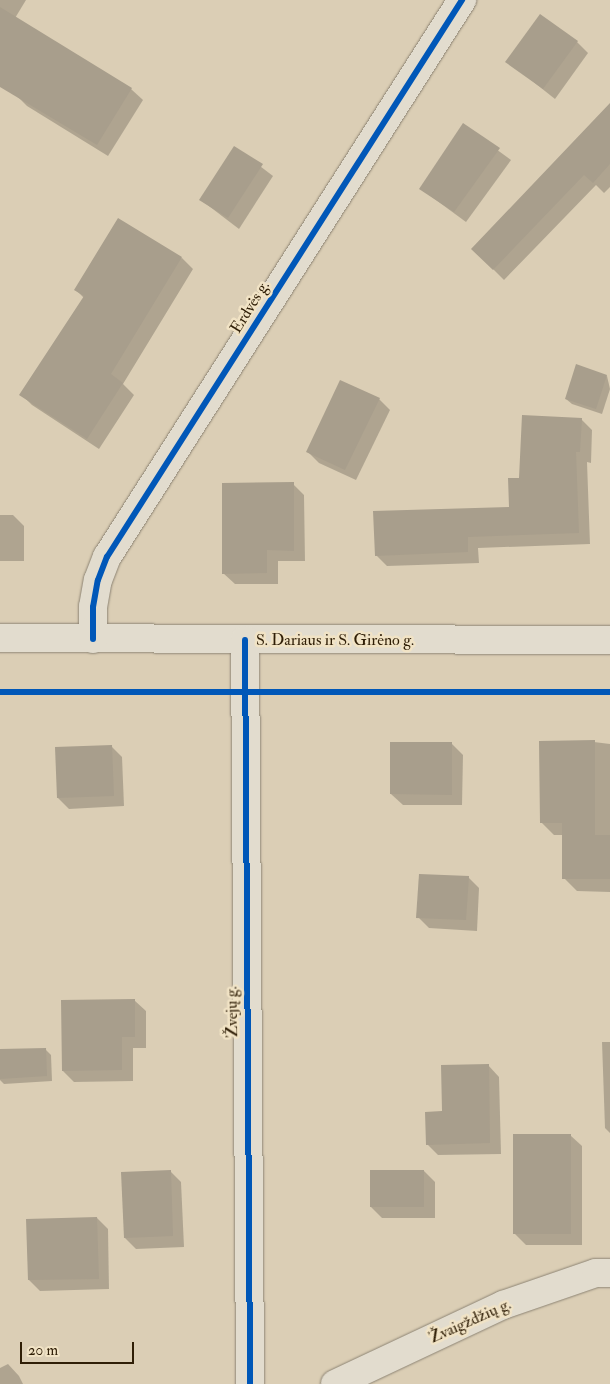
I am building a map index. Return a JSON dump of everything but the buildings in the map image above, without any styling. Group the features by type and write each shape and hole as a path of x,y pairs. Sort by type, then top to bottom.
{"street":[{"name":"Erdvės g.","path":"93,639 96,589 107,557 462,0"},
{"name":"S. Dariaus ir S. Girėno g.","path":"0,638 610,640"},
{"name":"Žvejų g.","path":"245,640 250,1384"},
{"name":"Žvaigždžių g.","path":"335,1384 503,1305 596,1272 610,1273"}],"cycle path":[{"path":"93,639 93,607 98,580 107,557 462,0"},
{"path":"245,640 250,1384"},
{"path":"0,692 610,692"}]}
